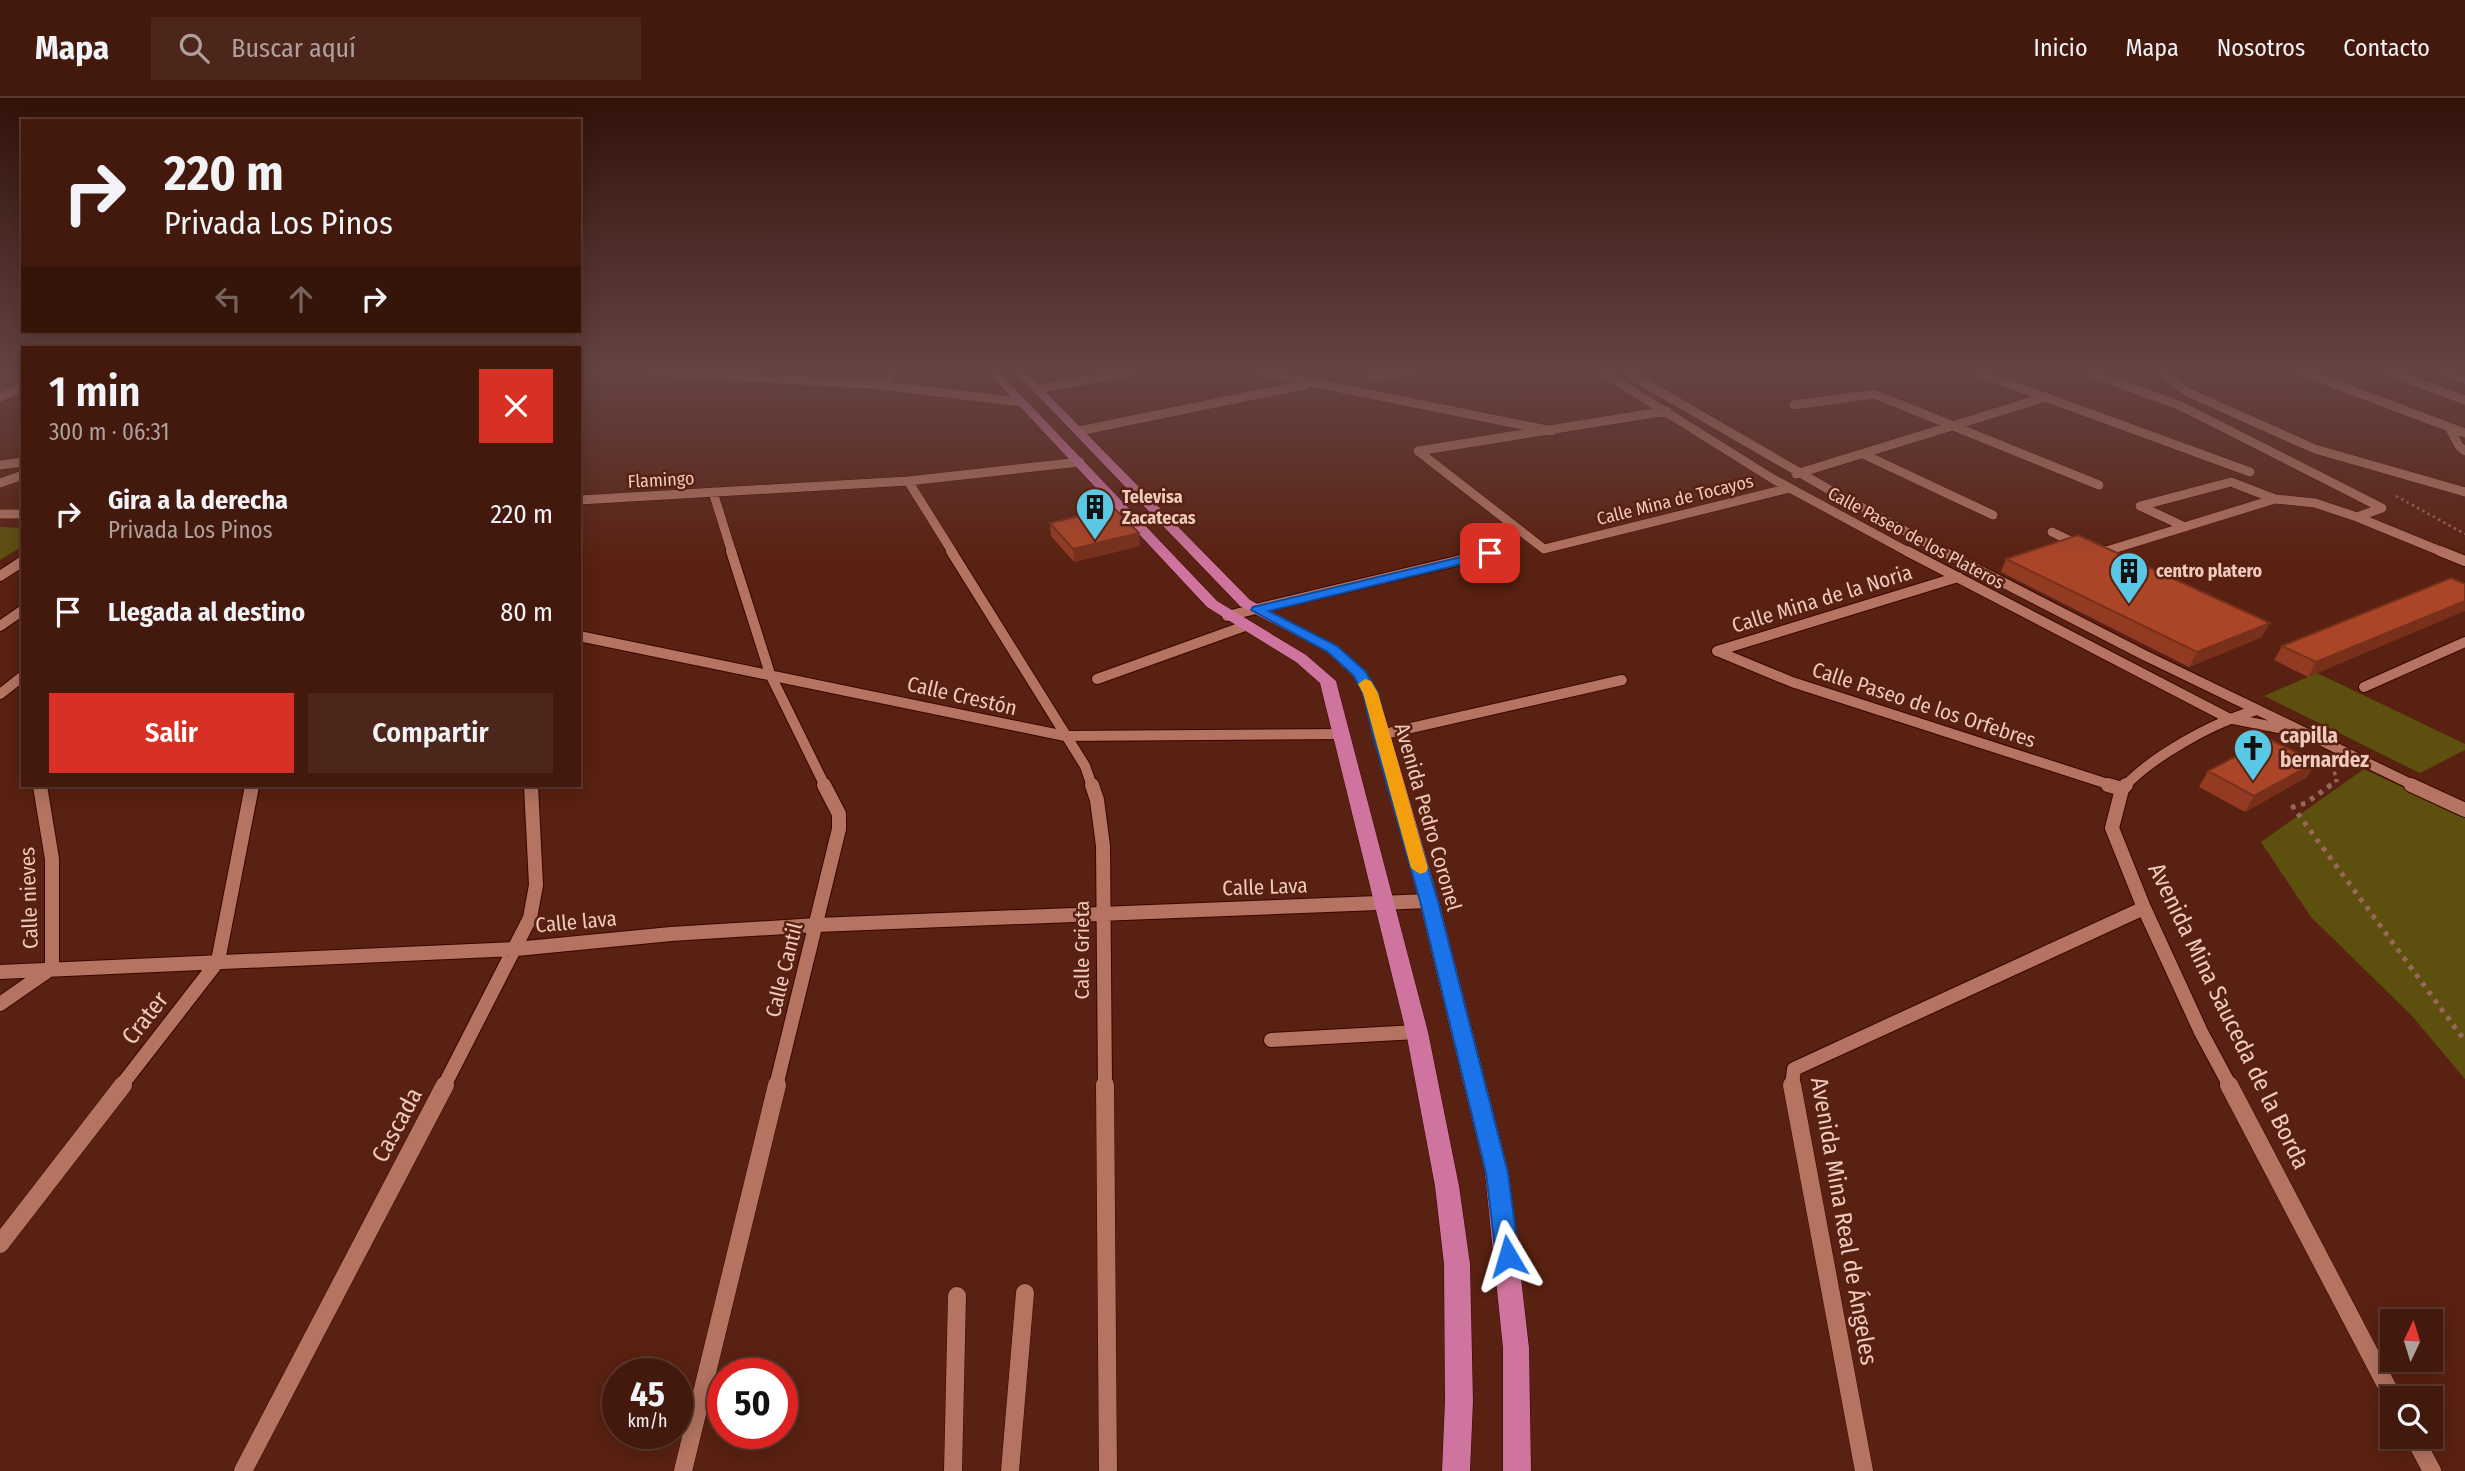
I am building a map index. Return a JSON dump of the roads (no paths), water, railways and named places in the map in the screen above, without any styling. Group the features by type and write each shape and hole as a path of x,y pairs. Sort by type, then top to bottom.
{"main road":[{"path":"1052,434 1227,616 1294,651 1312,664 1328,681 1417,1032 1447,1186 1457,1264 1460,1401 1456,1471"},
{"name":"Avenida Pedro Coronel","path":"1082,434 1245,603 1332,649 1360,674 1370,693 1429,901 1497,1173 1516,1348 1517,1471"},
{"path":"1133,519 1158,513"}],"street":[{"name":"Calle Mina de Tocayos","path":"1531,434 1418,451 1544,549 1814,481"},
{"name":"Calle Paseo de los Plateros","path":"1702,434 1789,488 2228,718 2300,732"},
{"name":"Calle Paseo de los Plateros","path":"1731,434 1978,570 2300,732"},
{"path":"1773,479 1924,434"},
{"path":"1974,434 2099,485"},
{"path":"2147,434 2250,472"},
{"path":"2236,434 2382,509 2357,517"},
{"path":"2282,434 2315,449 2465,492"},
{"path":"2453,434 2465,451"},
{"path":"1863,454 1993,515"},
{"path":"0,466 21,462"},
{"name":"Flamingo","path":"581,500 908,481 1080,462"},
{"path":"0,483 21,476"},
{"name":"Calle Grieta","path":"908,481 1085,766 1097,800 1103,846 1108,1471"},
{"path":"2185,527 2140,506 2231,482 2275,499 2315,503 2357,517 2465,561"},
{"name":"Calle Cantil","path":"683,1471 839,829 839,814 770,674 713,492"},
{"path":"2052,532 2098,555 2275,499"},
{"path":"0,514 21,514"},
{"path":"1227,616 1490,553"},
{"path":"0,576 21,562"},
{"name":"Calle Mina de la Noria","path":"1717,651 1978,570"},
{"path":"0,626 21,611"},
{"path":"1097,679 1245,626"},
{"name":"Calle Crestón","path":"581,636 1065,736 1343,734"},
{"path":"2364,687 2465,642"},
{"name":"Calle Paseo de los Orfebres","path":"1717,651 1792,682 2122,789"},
{"path":"0,694 21,678"},
{"path":"1380,735 1622,680"},
{"path":"2122,789 2140,770 2228,718 2254,711"},
{"path":"2300,732 2465,810"},
{"name":"Calle nieves","path":"0,1004 52,968 52,859 40,787"},
{"name":"Crater","path":"0,1244 218,961 252,787"},
{"name":"Cascada","path":"243,1471 530,918 536,885 531,787"},
{"name":"Avenida Mina Sauceda de la Borda","path":"2122,789 2112,828 2144,908 2201,1032 2387,1386"},
{"name":"Calle Lava","path":"1103,915 1429,901"},
{"name":"Avenida Mina Real de Ángeles","path":"1864,1471 1791,1081 1794,1069 2144,908"},
{"name":"Calle lava","path":"52,968 516,949 671,934 817,925 1103,915"},
{"path":"0,972 52,968"},
{"path":"1271,1040 1417,1032"},
{"path":"1010,1471 1025,1293"},
{"path":"953,1471 957,1296"},
{"path":"2420,1449 2432,1471"}],"place":[{"name":"Televisa Zacatecas","path":"1095,541"},
{"name":"centro platero","path":"2129,605"},
{"name":"capilla bernardez","path":"2253,782"}]}
